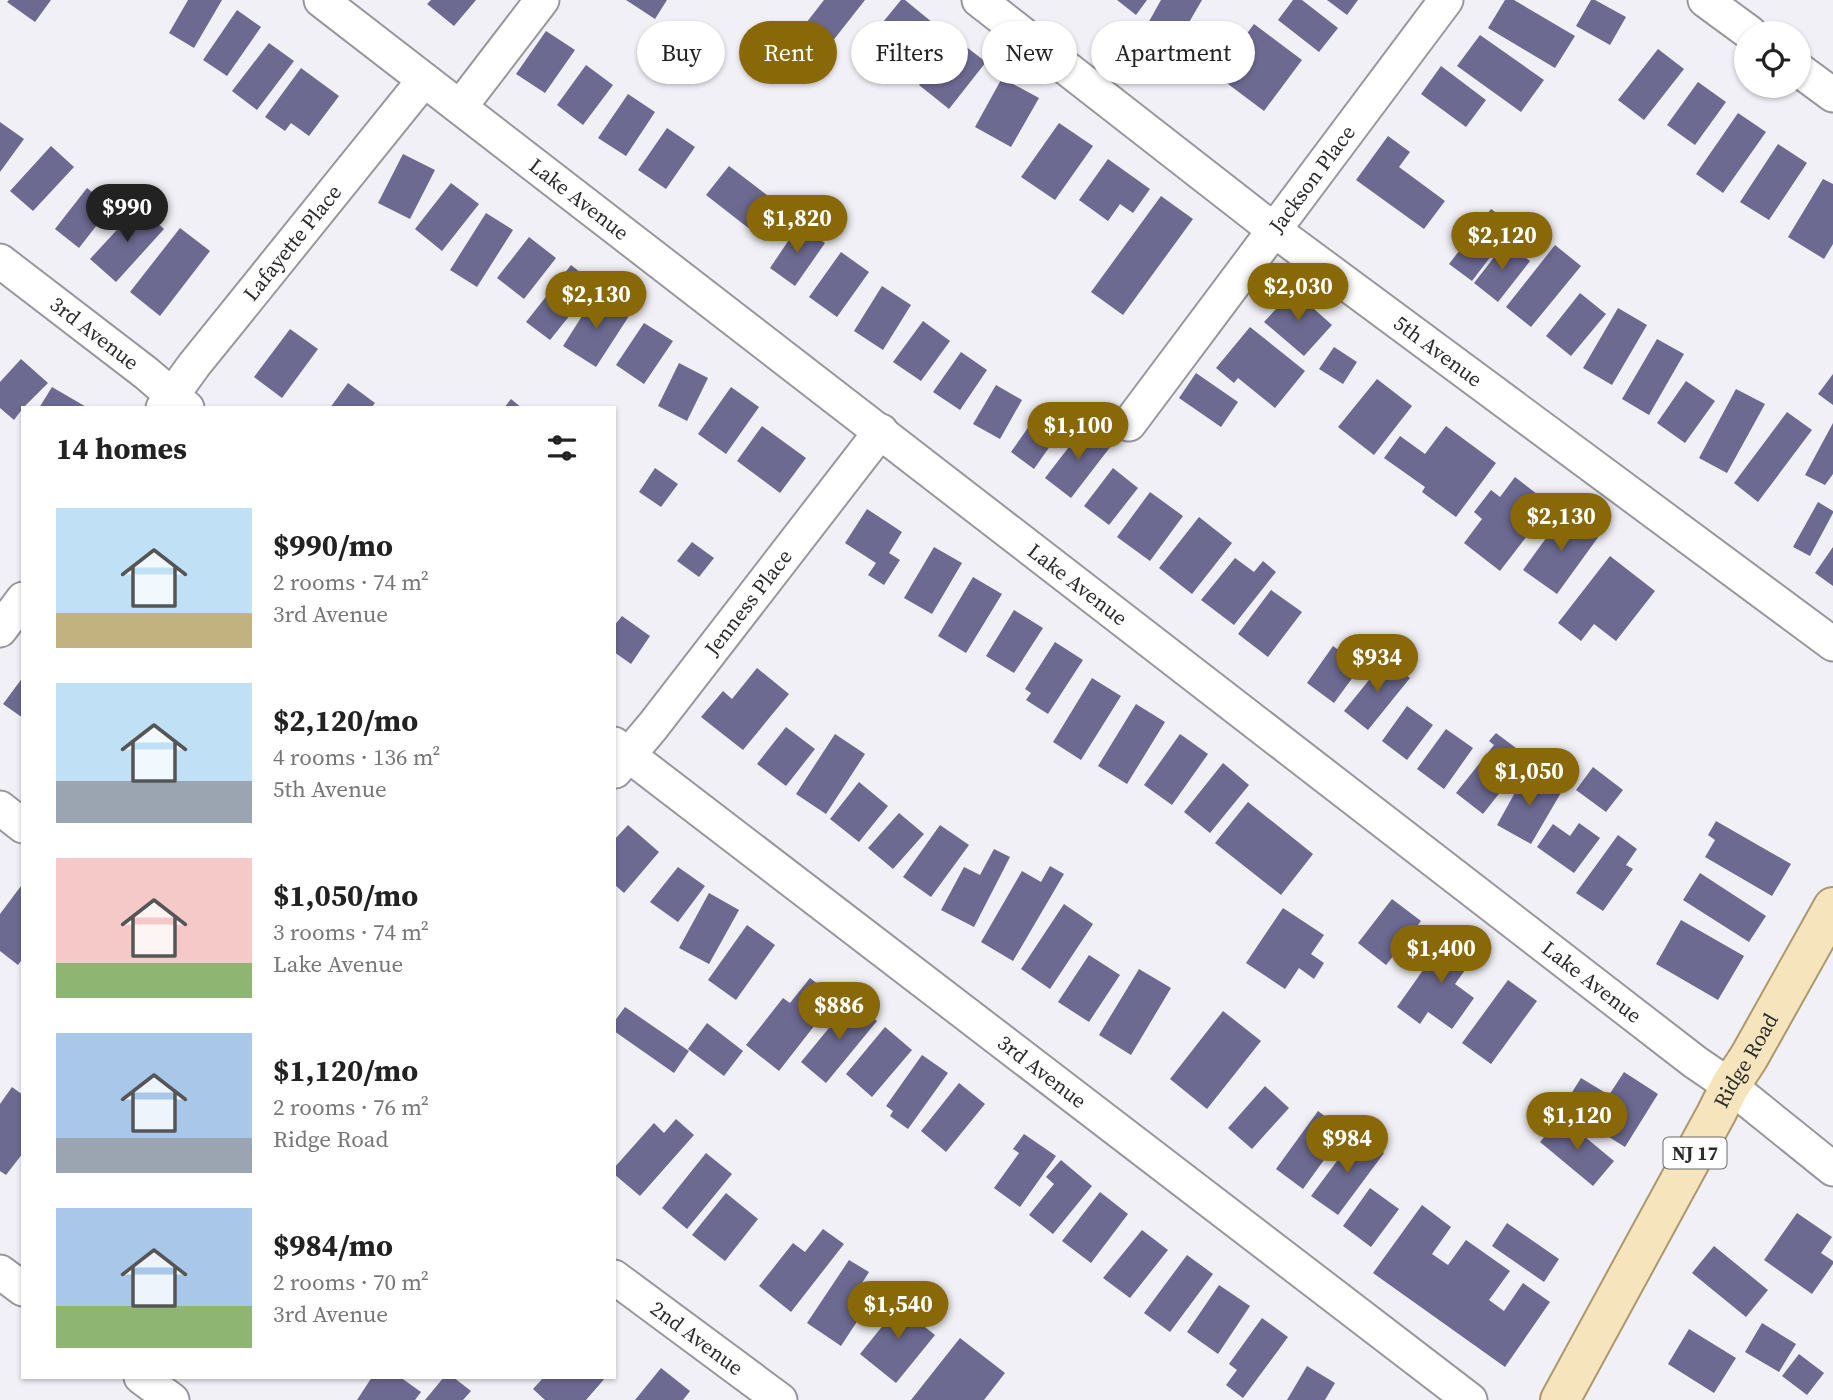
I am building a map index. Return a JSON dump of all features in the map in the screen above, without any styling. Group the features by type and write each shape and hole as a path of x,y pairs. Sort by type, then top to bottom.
{"main road":[{"name":"Ridge Road","path":"1560,1400 1730,1086 1833,907"}],"street":[{"name":"Lake Avenue","path":"321,0 1730,1086 1833,1169"},
{"path":"460,107 542,0"},
{"name":"5th Avenue","path":"979,0 1274,230 1833,644"},
{"name":"Jackson Place","path":"1129,424 1446,0"},
{"path":"1705,0 1734,21"},
{"path":"1811,79 1833,95"},
{"name":"Lafayette Place","path":"174,404 424,80"},
{"name":"3rd Avenue","path":"0,261 174,404"},
{"name":"Jenness Place","path":"619,757 653,726 881,431"},
{"path":"0,630 21,602"},
{"name":"3rd Avenue","path":"619,757 1471,1400"},
{"path":"0,808 21,824"},
{"path":"0,1272 21,1288"},
{"name":"2nd Avenue","path":"616,1278 780,1400"},
{"path":"144,1379 172,1400"}],"building":[{"path":"51,0 35,22 7,2"},
{"path":"188,0 222,0 194,48 169,33"},
{"path":"431,0 476,0 454,26 427,4"},
{"path":"626,0 667,0 655,19"},
{"path":"824,0 865,0 837,36 837,21 808,21"},
{"path":"901,0 905,0 931,21 884,21"},
{"path":"1117,0 1147,0 1136,15"},
{"path":"1161,0 1202,0 1190,21 1149,21"},
{"path":"1293,0 1302,0 1338,28 1319,52 1278,20"},
{"path":"1327,0 1358,0 1347,15"},
{"path":"1505,0 1514,0 1575,36 1555,68 1488,28"},
{"path":"1591,0 1626,17 1610,45 1576,26"},
{"path":"237,10 261,27 227,76 203,60"},
{"path":"1255,25 1302,60 1264,111 1228,84 1255,84"},
{"path":"546,31 575,50 545,93 516,74"},
{"path":"1480,35 1544,80 1521,112 1457,66"},
{"path":"269,43 294,61 257,110 232,91"},
{"path":"968,48 982,59 982,67 949,109 919,85 968,84"},
{"path":"1658,49 1684,69 1644,120 1618,100"},
{"path":"586,65 613,85 583,125 557,105"},
{"path":"1441,66 1486,100 1466,127 1421,94"},
{"path":"301,68 339,96 309,136 291,123 285,131 265,117"},
{"path":"1698,82 1726,102 1695,145 1667,125"},
{"path":"999,84 1013,84 1039,98 1011,147 975,127"},
{"path":"628,94 655,112 626,156 598,138"},
{"path":"1738,113 1766,132 1723,193 1696,174"},
{"path":"0,122 24,139 0,172"},
{"path":"1059,123 1093,146 1055,200 1021,177"},
{"path":"667,128 695,147 666,189 638,170"},
{"path":"1388,136 1410,152 1399,167 1445,201 1424,229 1356,180"},
{"path":"1778,144 1807,163 1769,220 1740,202"},
{"path":"51,146 74,167 33,211 10,191"},
{"path":"403,154 435,170 410,219 378,203"},
{"path":"1108,159 1150,189 1133,213 1120,204 1108,221 1079,200"},
{"path":"729,166 788,211 765,241 706,195"},
{"path":"1823,179 1833,184 1833,244 1824,259 1788,237"},
{"path":"451,183 479,204 442,251 415,229"},
{"path":"87,188 111,207 79,248 55,229"},
{"path":"1161,196 1193,219 1123,315 1091,292"},
{"path":"139,206 164,229 116,282 90,259"},
{"path":"1491,209 1514,226 1472,281 1449,264"},
{"path":"486,213 513,230 477,287 450,270"},
{"path":"799,225 825,243 795,286 770,268"},
{"path":"180,228 210,251 160,316 130,292"},
{"path":"529,237 556,258 524,299 497,278"},
{"path":"1506,242 1530,261 1498,302 1474,283"},
{"path":"1555,245 1581,266 1531,327 1506,307"},
{"path":"841,252 869,272 837,317 809,297"},
{"path":"571,265 595,284 550,340 526,322"},
{"path":"882,286 911,305 883,350 854,331"},
{"path":"1293,290 1332,325 1304,356 1264,322"},
{"path":"1580,293 1606,314 1571,356 1546,336"},
{"path":"596,294 629,316 596,367 563,346"},
{"path":"1618,308 1647,325 1612,385 1583,368"},
{"path":"923,321 950,341 921,381 893,362"},
{"path":"644,323 673,341 644,384 616,365"},
{"path":"1250,327 1305,371 1275,408 1238,378 1234,383 1216,368"},
{"path":"290,329 318,349 282,398 254,377"},
{"path":"1657,339 1684,354 1649,415 1622,399"},
{"path":"1334,347 1357,362 1343,384 1319,369"},
{"path":"961,352 987,370 960,410 933,392"},
{"path":"21,359 48,383 25,406 21,406 14,420 0,408 0,382"},
{"path":"679,363 708,378 687,421 658,406"},
{"path":"1196,373 1238,402 1221,427 1179,398"},
{"path":"1833,374 1833,405 1818,394"},
{"path":"1377,379 1412,406 1374,455 1338,427"},
{"path":"1686,381 1715,401 1685,443 1657,423"},
{"path":"348,383 375,403 373,406 331,406"},
{"path":"996,385 1022,400 1000,439 973,424"},
{"path":"52,387 85,406 40,406"},
{"path":"731,387 759,407 726,454 698,434"},
{"path":"1736,389 1765,404 1727,473 1699,458"},
{"path":"511,399 520,406 506,406"},
{"path":"1039,412 1062,429 1034,469 1011,452"},
{"path":"1787,412 1812,430 1758,502 1734,483"},
{"path":"1833,423 1833,474 1825,485 1805,475"},
{"path":"762,426 806,458 780,493 737,461"},
{"path":"1085,426 1111,446 1071,498 1045,478"},
{"path":"1446,426 1496,463 1456,517 1422,492 1425,487 1384,458 1400,436 1425,454"},
{"path":"655,468 678,484 661,507 639,492"},
{"path":"1113,468 1138,488 1109,525 1084,506"},
{"path":"1515,477 1551,505 1500,571 1464,543 1482,519 1474,512 1491,490 1500,497"},
{"path":"1150,492 1183,516 1150,561 1117,537"},
{"path":"1818,502 1833,513 1810,556 1793,547"},
{"path":"867,509 902,532 889,553 900,560 884,585 868,575 876,563 845,543"},
{"path":"1565,512 1599,536 1557,594 1523,570"},
{"path":"1199,517 1232,543 1192,594 1159,568"},
{"path":"692,542 714,558 699,577 677,561"},
{"path":"934,547 962,563 932,614 904,598"},
{"path":"1833,547 1833,586 1815,573"},
{"path":"1610,556 1655,591 1616,641 1594,624 1581,641 1558,623"},
{"path":"1235,558 1254,572 1263,561 1276,572 1234,625 1201,600"},
{"path":"973,577 1002,594 966,653 938,636"},
{"path":"1271,590 1302,612 1268,657 1238,634"},
{"path":"1014,610 1043,628 1014,673 986,656"},
{"path":"622,616 650,636 631,664 616,653 616,624"},
{"path":"1055,642 1083,660 1048,714 1026,700 1031,693 1025,689"},
{"path":"1333,646 1361,666 1334,703 1307,683"},
{"path":"1386,659 1410,678 1368,730 1344,711"},
{"path":"757,668 789,694 743,750 701,717 723,691 732,699"},
{"path":"1092,678 1121,696 1081,760 1053,742"},
{"path":"21,680 21,717 3,704"},
{"path":"1136,704 1165,722 1127,784 1098,766"},
{"path":"1407,706 1433,725 1407,760 1382,741"},
{"path":"786,727 815,749 786,786 757,764"},
{"path":"1446,729 1473,748 1444,789 1417,769"},
{"path":"1496,733 1528,757 1483,814 1456,793 1494,745 1489,741"},
{"path":"835,734 865,754 826,814 796,794"},
{"path":"1180,734 1208,754 1172,805 1144,785"},
{"path":"1223,763 1249,785 1210,833 1184,812"},
{"path":"1593,767 1623,790 1606,812 1576,790"},
{"path":"1527,771 1562,791 1531,844 1497,825"},
{"path":"859,782 888,806 859,842 830,819"},
{"path":"1248,802 1313,854 1281,895 1215,843"},
{"path":"899,813 924,834 893,869 868,848"},
{"path":"1716,821 1791,864 1772,896 1705,857 1715,840 1708,835"},
{"path":"1579,823 1600,838 1574,873 1537,847 1553,824 1570,836"},
{"path":"628,825 659,852 624,893 616,886 616,838"},
{"path":"940,825 969,845 931,897 903,877"},
{"path":"1618,835 1637,849 1626,865 1633,869 1603,911 1576,893"},
{"path":"994,849 1010,857 974,927 941,910 964,867 980,875"},
{"path":"1050,866 1064,874 1013,961 981,942 1022,871 1041,882"},
{"path":"678,867 705,886 678,922 650,902"},
{"path":"1700,873 1766,916 1749,942 1683,900"},
{"path":"21,886 21,961 18,965 0,951 0,914"},
{"path":"709,893 739,910 709,964 679,948"},
{"path":"1392,899 1421,921 1386,965 1358,943"},
{"path":"1064,904 1093,924 1050,989 1021,969"},
{"path":"1283,908 1324,935 1311,954 1324,963 1314,979 1299,968 1285,989 1246,963"},
{"path":"1681,920 1744,956 1718,1000 1656,964"},
{"path":"747,925 775,945 736,1000 708,980"},
{"path":"1450,932 1478,952 1455,984 1474,998 1452,1029 1428,1012 1420,1024 1397,1007"},
{"path":"1089,955 1120,975 1089,1022 1058,1002"},
{"path":"1139,969 1171,988 1131,1055 1099,1035"},
{"path":"810,978 836,998 779,1071 746,1045 783,998 790,1003"},
{"path":"1508,980 1537,1001 1491,1064 1462,1043"},
{"path":"852,1000 877,1021 826,1083 801,1062"},
{"path":"625,1007 689,1051 674,1073 616,1032 616,1019"},
{"path":"1223,1011 1261,1041 1207,1109 1170,1079"},
{"path":"707,1023 743,1051 724,1076 688,1049"},
{"path":"885,1027 912,1050 872,1097 846,1074"},
{"path":"922,1055 948,1073 908,1129 890,1116 893,1111 886,1106"},
{"path":"1624,1072 1658,1094 1625,1147 1562,1108 1581,1078 1609,1095"},
{"path":"959,1083 985,1104 946,1152 921,1131"},
{"path":"1265,1086 1289,1108 1252,1149 1228,1128"},
{"path":"12,1087 21,1094 21,1156 6,1175 0,1171 0,1104"},
{"path":"1318,1111 1345,1131 1303,1189 1276,1169"},
{"path":"1561,1117 1614,1161 1593,1186 1540,1142"},
{"path":"676,1119 694,1135 640,1196 616,1176 616,1166 654,1123 664,1133"},
{"path":"1024,1134 1056,1156 1020,1207 994,1188 1019,1153 1013,1149"},
{"path":"1357,1134 1384,1153 1338,1215 1311,1196"},
{"path":"706,1153 732,1174 687,1229 662,1208"},
{"path":"1061,1160 1092,1186 1053,1234 1029,1215 1054,1184 1046,1177"},
{"path":"1370,1188 1399,1209 1371,1247 1343,1226"},
{"path":"1100,1192 1128,1214 1091,1263 1062,1241"},
{"path":"726,1193 758,1219 725,1261 692,1235"},
{"path":"1422,1205 1451,1227 1432,1254 1448,1265 1466,1240 1510,1271 1489,1300 1504,1311 1523,1283 1550,1302 1505,1367 1373,1273"},
{"path":"1797,1213 1832,1237 1821,1253 1833,1261 1833,1264 1812,1294 1764,1260"},
{"path":"1507,1223 1559,1259 1544,1282 1492,1246"},
{"path":"823,1229 844,1244 791,1312 759,1286 793,1243 805,1252"},
{"path":"1142,1230 1168,1250 1130,1298 1103,1278"},
{"path":"1714,1246 1768,1290 1746,1317 1692,1273"},
{"path":"1187,1255 1213,1274 1170,1332 1144,1313"},
{"path":"849,1260 869,1272 857,1291 871,1300 841,1346 807,1323"},
{"path":"1219,1285 1250,1306 1218,1354 1187,1332"},
{"path":"908,1294 921,1304 911,1316 935,1335 896,1383 860,1354"},
{"path":"1262,1318 1288,1337 1243,1398 1226,1385 1237,1370 1229,1364"},
{"path":"1762,1323 1796,1344 1779,1372 1745,1352"},
{"path":"1689,1329 1736,1358 1714,1393 1668,1364"},
{"path":"960,1338 1005,1373 984,1400 911,1400"},
{"path":"1799,1354 1824,1373 1807,1395 1782,1376"},
{"path":"1307,1366 1335,1383 1325,1400 1287,1400"},
{"path":"661,1368 690,1391 683,1400 635,1400"},
{"path":"371,1379 403,1379 421,1392 415,1400 357,1400"},
{"path":"442,1379 456,1379 471,1391 463,1400 425,1400"},
{"path":"542,1379 604,1379 586,1400 545,1400 533,1389"}]}
